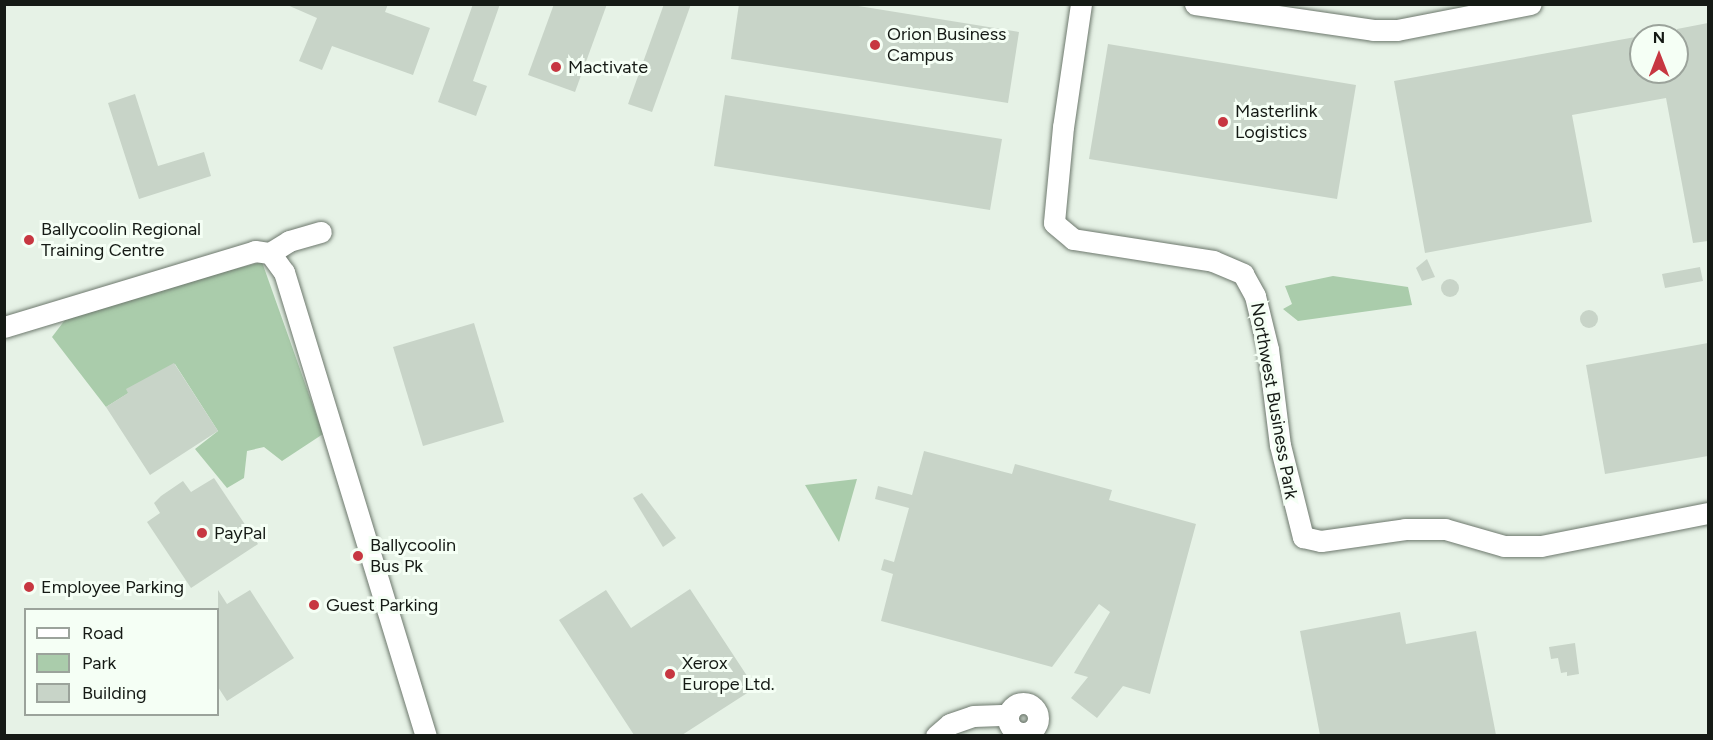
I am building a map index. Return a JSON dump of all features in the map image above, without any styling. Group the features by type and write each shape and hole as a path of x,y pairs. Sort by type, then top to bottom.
{"street":[{"name":"Northwest Business Park","path":"1081,4 1063,127 1054,223 1073,239 1213,261 1243,274 1255,296 1266,339 1280,445 1304,537 1321,541 1405,529 1445,529 1503,546 1541,546 1708,513"},
{"path":"1196,4 1381,30 1531,4"},
{"path":"270,253 289,241 321,232"},
{"path":"4,327 255,251 270,253 278,260 288,283 426,735"},
{"path":"936,735 950,724 973,716 1008,716"}],"green space":[{"path":"262,262 323,434 282,461 264,447 247,451 244,478 227,488 195,449 218,431 175,364 106,407 52,337 71,312"},
{"path":"1333,276 1408,287 1412,305 1298,321 1283,309 1292,304 1285,286"},
{"path":"857,479 839,542 805,485"}],"building":[{"path":"285,4 388,4 385,12 430,28 413,75 332,46 322,70 299,61 317,18"},
{"path":"473,4 500,4 473,81 487,86 476,116 438,102"},
{"path":"554,4 607,4 575,92 528,75"},
{"path":"664,4 691,4 652,112 628,104"},
{"name":"Orion Business Campus","path":"739,4 846,4 1019,32 1008,103 731,59"},
{"path":"1708,23 1708,241 1693,243 1666,98 1572,115 1592,222 1425,253 1394,81 1629,38 1629,84 1689,84 1689,27"},
{"name":"Masterlink Logistics","path":"1108,44 1356,85 1337,199 1089,159"},
{"path":"135,94 158,166 204,152 211,176 139,199 108,103"},
{"path":"725,95 1002,139 990,210 714,166"},
{"path":"1427,259 1435,277 1422,281 1416,268"},
{"path":"1700,267 1703,281 1665,288 1662,274"},
{"path":"1446,279 1454,279 1459,284 1457,295 1446,297 1441,292 1441,284"},
{"path":"1589,310 1595,313 1598,319 1595,325 1589,328 1583,325 1580,319 1583,313"},
{"path":"474,323 504,422 423,446 393,347"},
{"path":"1708,343 1708,456 1605,474 1586,365"},
{"path":"174,363 218,431 150,475 106,407 128,393 126,389"},
{"path":"924,451 1012,474 1015,464 1112,490 1109,500 1196,524 1150,694 1123,686 1097,718 1071,698 1088,677 1074,673 1110,612 1099,604 1052,667 881,621 893,574 881,570 884,559 894,562 909,508 875,499 878,486 912,495"},
{"name":"PayPal","path":"214,478 258,544 191,588 147,522 160,513 154,503 183,481 191,492"},
{"path":"642,493 676,538 663,547 633,498"},
{"name":"Xerox Europe Ltd.","path":"690,589 755,688 682,735 634,735 559,620 606,590 631,628"},
{"name":"PayPal","path":"218,590 227,604 250,590 294,658 227,701 219,689"},
{"path":"1400,612 1406,644 1476,631 1496,735 1320,735 1300,631"},
{"path":"1575,643 1579,674 1567,676 1567,672 1561,673 1558,658 1551,659 1549,647"}],"place":[{"name":"Orion Business Campus","path":"875,45"},
{"name":"Mactivate","path":"556,67"},
{"name":"Masterlink Logistics","path":"1223,122"},
{"name":"Ballycoolin Regional Training Centre","path":"29,240"},
{"name":"PayPal","path":"202,533"},
{"name":"Ballycoolin Bus Pk","path":"358,556"},
{"name":"Employee Parking","path":"29,587"},
{"name":"Guest Parking","path":"314,605"},
{"name":"Xerox Europe Ltd.","path":"670,674"}]}
